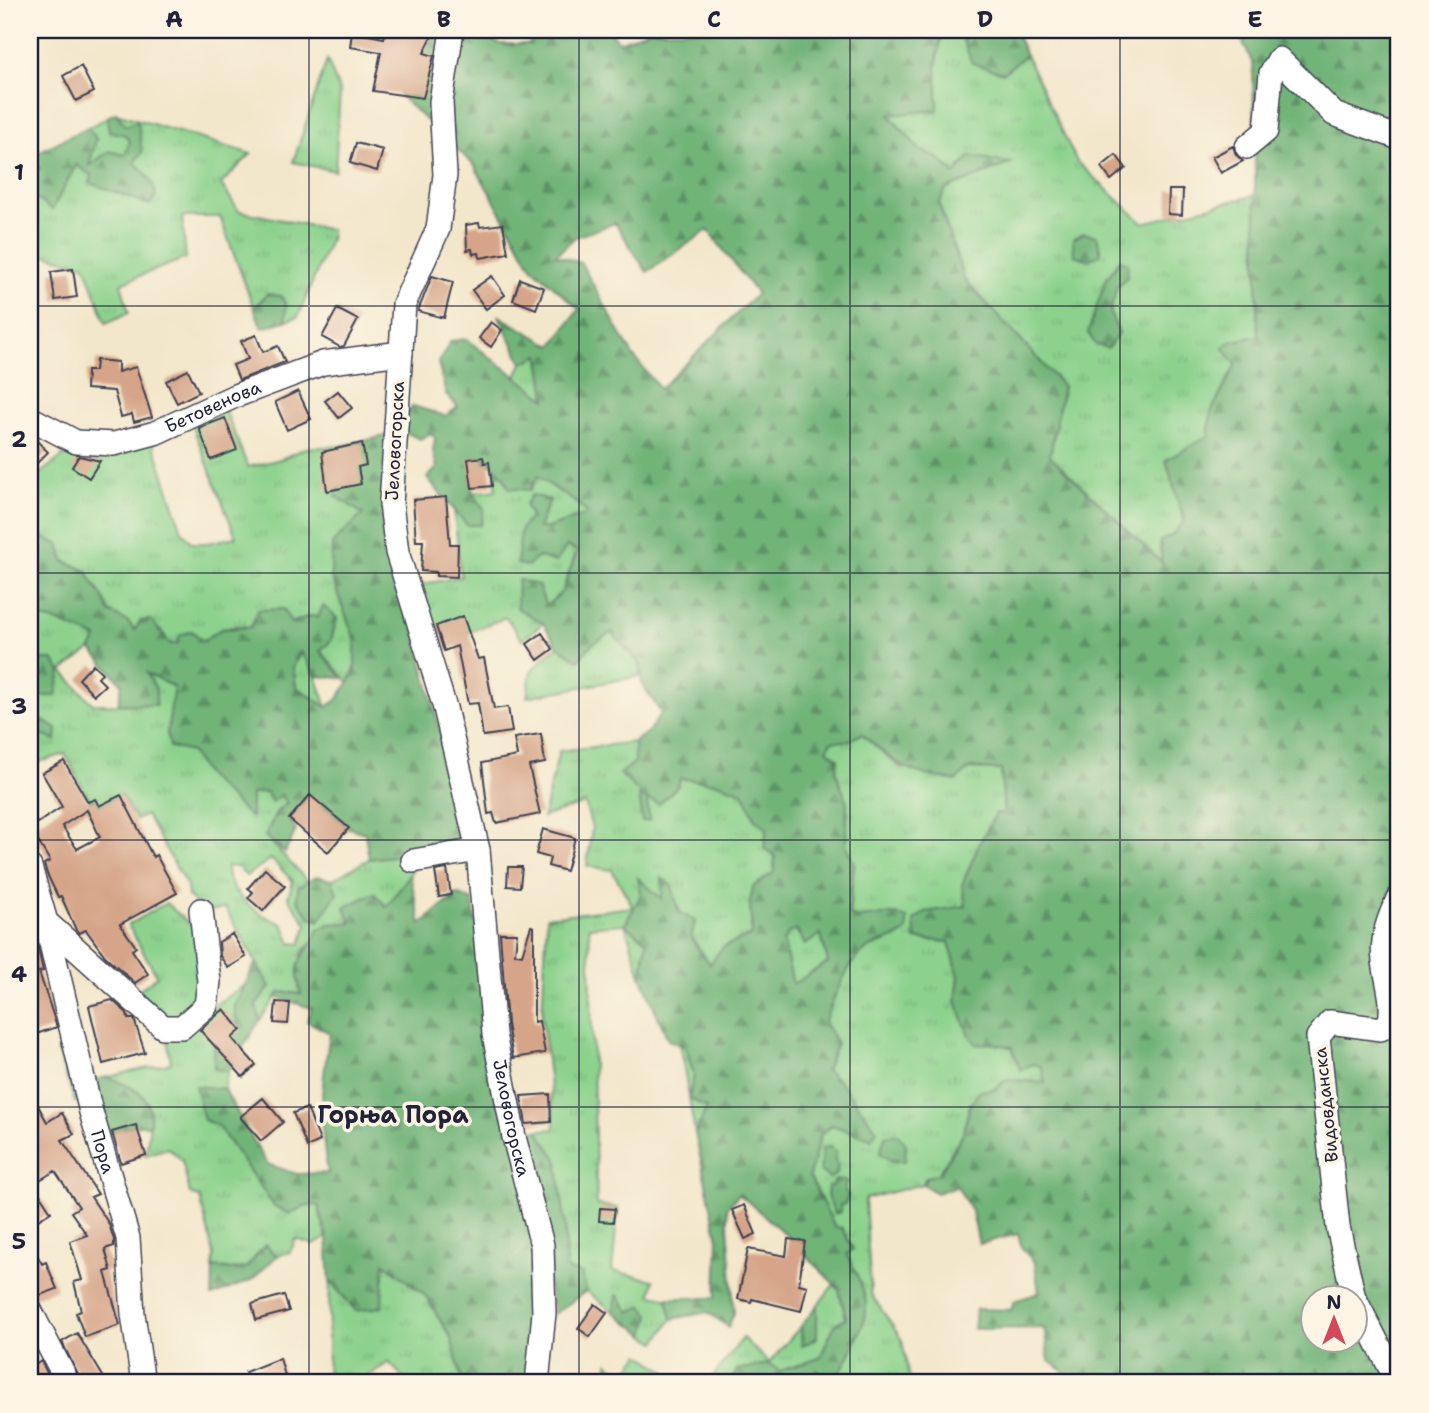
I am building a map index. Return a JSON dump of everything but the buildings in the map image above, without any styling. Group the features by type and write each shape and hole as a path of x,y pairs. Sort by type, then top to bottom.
{"street":[{"name":"Јеловогорска","path":"452,30 441,103 445,176 438,229 404,304 391,504 397,552 446,708 478,850 486,972 494,1034 514,1137 542,1245 544,1312 537,1383"},
{"path":"1247,147 1266,131 1271,74 1279,58 1334,114 1399,138"},
{"name":"Бетовенова","path":"30,418 76,442 114,444 155,433 235,396 323,363 401,353"},
{"path":"413,861 478,850"},
{"name":"Пора","path":"30,867 35,899 46,922 92,1112 128,1238 133,1314 142,1383"},
{"name":"Видовданска","path":"1351,1284 1338,1227 1318,1037 1330,1022 1381,1029 1390,1022 1394,1002 1384,959 1387,923 1399,897"},
{"path":"46,922 163,1027 182,1027 206,1006 209,981 201,910"},
{"path":"30,1310 68,1383"},
{"name":"Видовданска","path":"1370,1328 1398,1383"}],"green space":[{"path":"425,30 459,30 501,44 531,44 528,30 610,30 619,42 649,30 942,30 936,68 938,110 889,115 921,151 937,157 955,174 970,156 1010,163 946,189 939,204 964,279 1063,386 1050,456 1162,563 1160,541 1171,536 1184,522 1166,460 1208,436 1211,412 1236,364 1223,347 1233,341 1258,336 1253,63 1237,30 1392,30 1399,38 1399,1383 1080,1383 1049,1361 1044,1328 974,1329 976,1309 1011,1310 1014,1301 1039,1293 1035,1263 1022,1248 1018,1234 979,1244 972,1212 957,1186 936,1193 923,1184 926,1177 939,1174 963,1133 970,1105 980,1091 996,1089 1007,1079 1045,1083 1041,1066 1033,1064 1020,1070 1012,1047 990,1043 977,1045 968,1033 956,1001 959,976 949,942 915,939 914,921 925,912 966,906 962,885 979,844 996,813 1004,813 1001,770 970,768 956,781 925,775 895,761 862,734 847,741 832,741 827,749 838,759 836,772 847,803 846,846 854,863 849,915 900,916 907,919 907,931 876,944 857,957 844,977 824,1022 837,1043 826,1070 840,1082 877,1130 871,1139 832,1125 821,1134 809,1176 835,1227 842,1228 853,1249 847,1255 866,1301 865,1316 853,1347 832,1383 729,1383 737,1370 769,1364 780,1371 820,1358 835,1324 846,1318 839,1290 834,1284 784,1233 739,1194 727,1208 734,1313 728,1327 708,1312 672,1319 667,1298 716,1298 718,1239 695,1133 707,1108 689,1098 694,1076 686,1047 668,1040 641,976 647,942 625,924 641,895 638,878 662,899 662,878 672,886 679,912 695,921 691,939 710,964 723,947 752,935 750,902 753,887 774,872 775,856 764,848 767,828 756,820 743,792 717,783 680,778 678,786 659,804 647,799 649,821 642,821 639,792 620,774 635,762 634,742 649,731 661,713 642,684 640,664 612,632 591,645 578,660 558,646 543,623 517,608 518,580 538,585 546,606 562,592 577,551 567,546 556,562 539,557 527,566 517,564 521,529 531,516 525,505 532,495 550,500 538,528 548,528 588,514 577,503 538,476 530,490 509,488 504,477 489,462 484,463 483,457 469,459 473,493 484,509 481,525 467,525 427,478 437,468 433,451 435,438 431,433 420,439 405,432 385,514 450,771 465,847 369,859 365,833 349,828 310,795 289,819 296,830 285,853 265,836 277,811 287,803 281,795 272,802 266,792 251,794 251,818 206,775 191,752 170,747 167,734 174,687 147,673 156,689 156,705 118,704 122,684 91,649 97,638 56,621 30,616 30,521 43,539 59,544 64,561 87,571 109,612 127,621 135,630 140,621 151,620 170,644 178,643 180,635 192,631 203,641 221,629 251,627 258,610 284,609 291,623 310,616 318,617 323,606 337,618 331,641 320,651 343,678 316,676 301,652 293,667 296,687 327,707 337,700 355,673 355,640 331,576 332,544 363,514 336,496 350,460 340,446 404,432 402,418 413,406 445,416 458,407 446,394 438,363 451,341 466,339 546,399 540,355 522,363 499,316 552,346 579,309 532,267 474,165 399,95 416,68","holes":["615,223 647,272 708,230 757,294 660,389 632,354 581,263 556,255 575,237","796,930 805,945 821,934 828,962 793,984 783,942 788,933"]},
{"path":"942,30 976,30 962,38 1003,73 1026,55 1077,162 1143,223 1256,195 1261,447 1163,564 1050,456 1063,386 964,279 939,204 946,189 1009,164 956,174 937,157 921,151 888,114 938,110 936,68"},
{"path":"976,30 1014,30 1026,55 1003,73 972,63 962,38"},
{"path":"327,60 340,92 335,171 293,162"},
{"path":"116,113 251,154 221,184 239,211 331,230 330,240 298,317 285,321 286,305 267,294 254,308 220,217 182,217 186,258 121,283 129,313 106,323 85,265 30,251 30,157"},
{"path":"116,113 126,126 138,121 142,153 134,162 148,176 156,194 150,205 90,183 92,176 76,165 52,210 30,194 30,177 40,168 34,164 34,154 88,127 96,139 89,166 109,151 125,155 130,141 125,135 109,131 107,117"},
{"path":"1084,233 1097,236 1101,253 1089,260 1074,255 1073,239"},
{"path":"1120,260 1128,263 1127,277 1117,286 1110,313 1119,333 1108,348 1096,345 1088,333 1106,279"},
{"path":"267,294 281,296 286,305 285,321 262,328 254,308"},
{"path":"539,354 547,399 516,377 522,363"},
{"path":"224,407 248,467 281,459 305,448 340,446 350,459 363,514 331,576 348,614 356,643 354,670 348,682 320,651 323,607 318,618 310,616 290,623 237,626 221,629 202,641 170,644 161,630 135,631 127,621 108,612 87,571 64,561 59,544 39,533 34,525 30,507 30,473 35,477 74,448 152,439 182,531 192,543 236,537 191,422"},
{"path":"495,471 504,477 509,488 521,487 538,475 583,509 589,515 548,528 537,528 531,516 539,557 567,546 577,550 562,592 545,607 538,585 519,580 518,608 543,623 522,640 506,617 433,647 413,586 461,577 454,510 467,525 484,509 473,493 496,490"},
{"path":"30,616 56,621 97,638 91,649 62,671 93,704 156,705 146,672 174,687 167,734 191,752 206,775 251,816 251,794 266,792 272,801 281,795 287,802 265,836 309,883 337,894 332,880 369,859 465,847 416,865 387,907 346,907 351,923 329,924 302,953 301,994 280,992 260,1020 255,1005 270,987 225,908 204,912 188,896 187,886 146,815 136,820 121,795 99,806 95,799 90,801 65,754 36,763 30,754 30,732 40,735 57,729 30,713 30,703 36,696 40,660 30,665","holes":["271,859 293,881 288,897 307,924 301,944 291,943 283,924 264,915 238,894 228,876 227,866 238,867 246,876"]},
{"path":"612,632 640,664 641,676 527,697 531,671 558,646 579,660 591,645"},
{"path":"301,651 316,676 327,707 296,687 293,667"},
{"path":"40,660 53,660 61,671 56,696 36,696 30,703 30,665"},
{"path":"30,713 57,729 56,740 30,732"},
{"path":"862,734 901,768 1001,770 1004,814 979,844 966,907 915,939 949,942 959,976 956,1001 990,1043 1012,1047 1020,1069 1033,1064 1042,1066 1045,1083 1007,1079 970,1105 963,1133 938,1174 926,1177 923,1184 865,1199 871,1294 902,1340 910,1383 832,1383 837,1378 856,1274 847,1255 843,1228 835,1228 809,1176 821,1134 833,1125 871,1139 840,1082 826,1070 823,1028 829,1006 859,955 907,931 898,914 857,918 849,915 854,863 846,846 847,803 836,772 838,759 826,749 832,741 847,741"},
{"path":"634,742 639,792 648,821 647,799 680,778 717,783 743,792 756,820 767,828 775,856 774,872 750,902 752,935 723,947 710,964 686,927 672,886 662,879 662,900 639,879 641,895 625,924 589,927 597,1205 618,1208 612,1271 654,1280 651,1295 667,1298 672,1319 656,1342 645,1335 650,1315 630,1313 617,1295 614,1312 586,1291 582,1274 566,1269 565,1224 557,1159 537,1130 555,1129 542,1017 547,917 633,907 612,870 587,866 592,828 585,803 543,817 559,751"},
{"path":"410,875 421,924 457,894 472,900 542,1256 530,1383 467,1383 461,1376 451,1338 425,1295 384,1263 382,1307 356,1311 330,1281 327,1237 318,1205 304,1206 290,1214 274,1206 218,1126 204,1120 195,1086 224,1089 267,1164 297,1174 328,1173 322,1103 330,1033 307,1021 312,1008 276,997 280,992 301,994 298,981 299,964 318,930 329,924 351,923 345,907 374,893 387,907"},
{"path":"317,876 332,880 337,893 319,921 310,917 297,900 298,887"},
{"path":"166,903 200,933 211,1007 244,986 235,1005 237,1034 215,1037 214,1068 228,1071 224,1089 196,1086 218,1126 274,1206 290,1213 304,1206 318,1205 327,1237 314,1245 296,1239 290,1252 277,1256 265,1245 247,1267 231,1270 213,1267 214,1255 200,1198 190,1194 182,1160 168,1148 146,1155 150,1124 148,1104 136,1090 107,1077 171,1063 164,1021 134,994 157,976 128,925"},
{"path":"625,924 647,942 641,976"},
{"path":"796,930 821,934 828,962 793,985 783,942 788,933"},
{"path":"256,962 270,987 256,1005 260,1020 228,1071 214,1069 214,1037 237,1034 235,1005"},
{"path":"680,1044 686,1047 694,1076 689,1098"},
{"path":"68,1047 80,1101 75,1102 57,1052"},
{"path":"107,1077 139,1093 148,1106 150,1125 136,1125 106,1134 93,1080"},
{"path":"689,1098 707,1108 695,1133"},
{"path":"537,1130 557,1159 565,1224 566,1269 582,1274 586,1291 554,1314 522,1131"},
{"path":"898,1134 906,1144 905,1161 892,1161 880,1153 885,1136"},
{"path":"831,1147 836,1152 835,1162 838,1164 837,1174 829,1178 820,1171 822,1148"},
{"path":"835,1180 847,1181 844,1189 848,1195 845,1204 840,1205 841,1212 835,1214 827,1196 828,1186 833,1186"},
{"path":"265,1245 277,1256 252,1280 212,1296 213,1267 231,1270 247,1267"},
{"path":"383,1262 425,1295 451,1338 461,1376 467,1383 408,1383 389,1362 358,1383 327,1383 330,1281 356,1311 384,1278"},
{"path":"834,1284 839,1290 846,1319 835,1324 820,1358 780,1371 769,1364 737,1370 729,1383 708,1383 743,1338 769,1363 801,1326 802,1345 817,1338 817,1306"},
{"path":"617,1294 630,1312 643,1306 650,1315 645,1335 614,1312"},
{"path":"817,1306 817,1338 802,1346 801,1326"},
{"path":"640,1354 683,1383 608,1383 608,1363 624,1376"}],"district":[{"name":"Горња Пора","path":"393,1115"}]}
